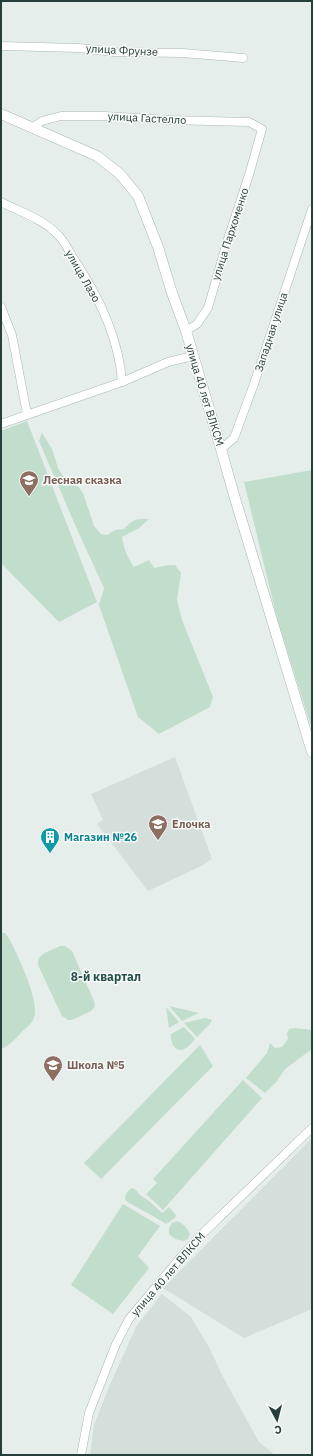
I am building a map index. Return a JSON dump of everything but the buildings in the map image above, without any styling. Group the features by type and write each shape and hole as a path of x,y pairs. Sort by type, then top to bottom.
{"street":[{"name":"улица Фрунзе","path":"1,46 78,48 114,52 183,53 243,58"},
{"name":"улица 40 лет ВЛКСМ","path":"1,114 98,156 120,174 138,196 158,248 186,331 312,752"},
{"name":"улица Гастелло","path":"33,127 42,121 60,116 98,116 249,122 262,129"},
{"name":"улица Пархоменко","path":"186,331 196,324 208,308 262,129"},
{"name":"улица Лазо","path":"1,202 43,223 59,235 80,268 107,316 121,364 122,382"},
{"name":"Западная улица","path":"221,449 234,438 254,384 312,209"},
{"path":"1,307 12,335 27,414"},
{"path":"1,424 122,382 168,362 193,356"},
{"name":"улица 40 лет ВЛКСМ","path":"81,1455 89,1413 116,1344 129,1319 199,1237 312,1128"}],"shaded area":[{"name":"Елочка","path":"175,757 212,859 201,866 148,891 97,824 103,820 91,794"},
{"path":"312,1138 312,1309 244,1338 163,1288"},
{"path":"162,1294 191,1317 210,1349 222,1375 259,1442 275,1455 90,1455 94,1425 111,1382 137,1325"}],"green space":[{"name":"Лесная сказка","path":"27,421 97,602 59,622 1,563 1,431"},
{"path":"42,433 52,449 58,468 63,476 76,484 83,493 94,526 101,534 107,535 115,530 124,529 135,520 149,519 139,528 122,537 126,553 134,567 149,560 154,568 175,565 181,573 177,600 182,620 213,697 210,707 159,734 138,717 99,605 104,588 39,441"},
{"path":"312,470 312,729 277,618 244,482"},
{"path":"1,933 5,933 10,940 23,967 31,990 35,1010 34,1018 30,1024 11,1043 1,1049"},
{"path":"60,946 65,946 72,951 95,1006 91,1011 72,1020 68,1020 62,1016 38,965 38,961 42,955"},
{"path":"169,1006 199,1013 182,1021"},
{"path":"166,1007 179,1022 169,1028"},
{"path":"205,1018 212,1020 197,1037 184,1023"},
{"path":"184,1027 195,1039 186,1048 179,1050 172,1044 171,1034"},
{"path":"295,1028 312,1030 312,1049 285,1069 277,1081 265,1093 246,1078 267,1053 270,1043 275,1048 282,1047 288,1039 287,1034 289,1029"},
{"path":"200,1045 213,1066 101,1179 84,1163"},
{"path":"243,1080 262,1098 163,1210 146,1194 157,1183 153,1179"},
{"path":"132,1188 162,1213 169,1207 176,1215 175,1218 166,1224 125,1200 125,1196"},
{"path":"123,1204 160,1226 138,1256 149,1268 113,1314 71,1285"},
{"path":"177,1221 185,1226 190,1234 188,1239 184,1241 175,1239 169,1234 169,1228 172,1223"}],"place":[{"name":"Лесная сказка","path":"29,497"},
{"name":"Елочка","path":"158,841"},
{"name":"Магазин №26","path":"50,854"},
{"name":"Школа №5","path":"53,1082"}],"district":[{"name":"8-й квартал","path":"106,977"}]}
